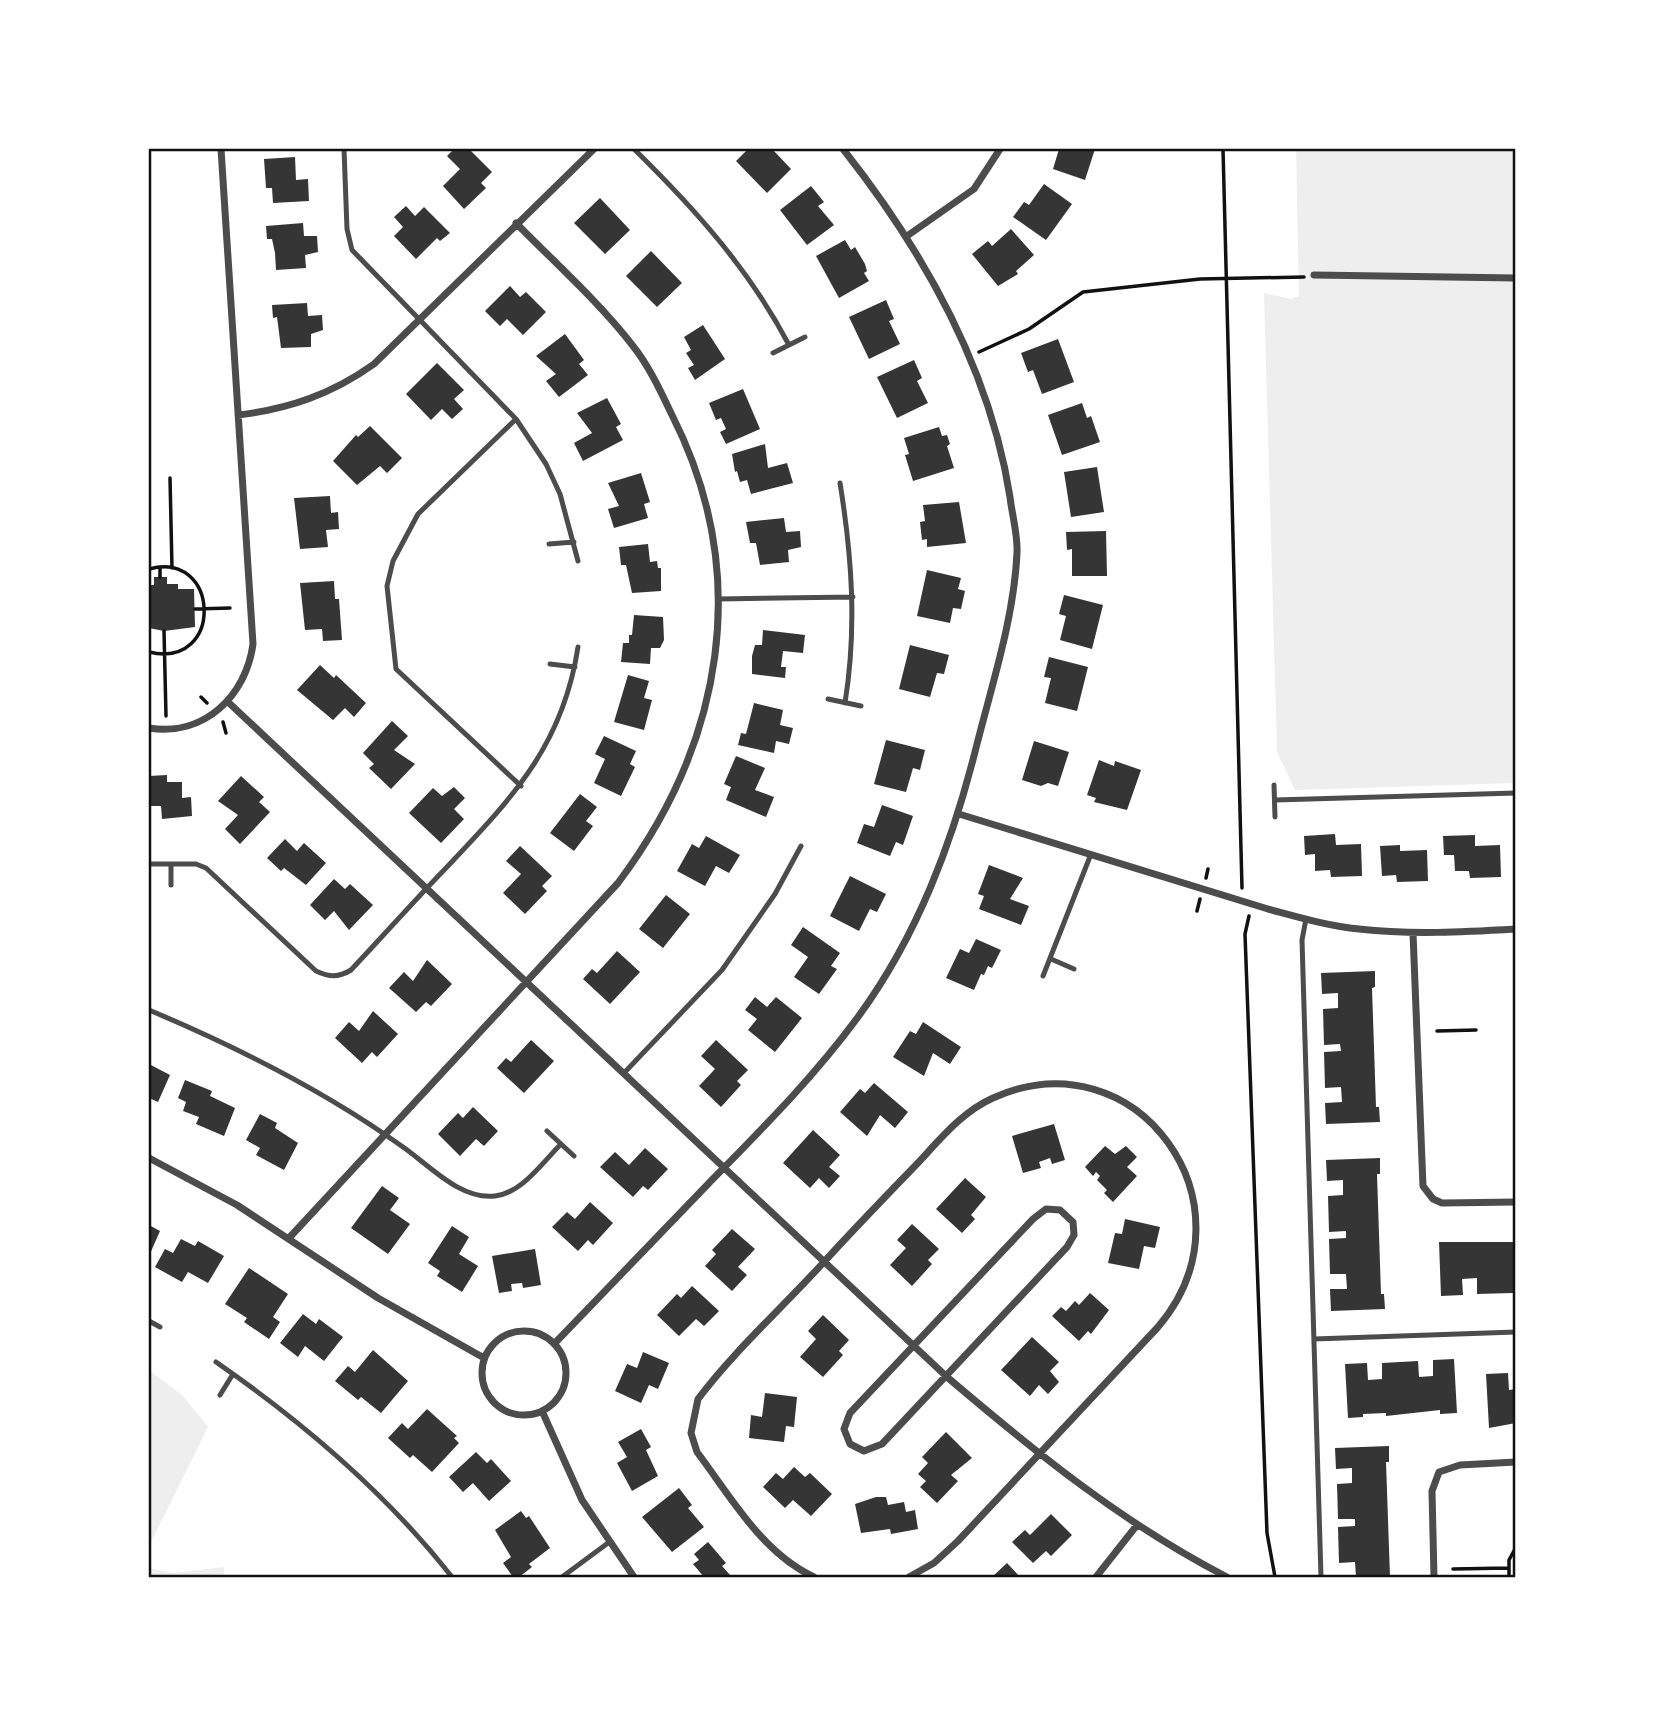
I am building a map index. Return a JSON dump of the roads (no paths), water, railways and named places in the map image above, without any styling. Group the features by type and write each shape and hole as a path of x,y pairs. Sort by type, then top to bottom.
{"street":[{"path":"149,728 189,726 228,702 247,674 253,644 221,149"},
{"path":"238,415 294,405 347,383 374,364 594,149"},
{"path":"554,1344 836,1046 879,986 923,906 959,814 1010,612 1017,549 1003,453 983,391 907,236 889,207 843,149"},
{"path":"907,236 974,189 1000,149"},
{"path":"290,1237 618,883 669,806 686,770 709,691 718,599 708,514 681,432 634,347 516,223"},
{"path":"1314,275 1516,278"},
{"path":"228,702 947,1377 1038,1455 1137,1525 1227,1577"},
{"path":"959,814 1306,919 1355,929 1413,933 1516,929"},
{"path":"1413,933 1423,1186 1433,1199 1443,1203 1516,1202"},
{"path":"814,1577 790,1565 769,1547 697,1452 691,1421 693,1409 705,1390 964,1115 994,1098 1032,1086 1066,1085 1104,1094 1128,1104 1146,1118 1176,1153 1193,1192 1198,1232 1192,1272 1165,1320 944,1555 909,1577"},
{"path":"149,1158 237,1205 290,1237 377,1298 484,1358"},
{"path":"1046,1209 1066,1213 1074,1228 1067,1247 947,1377 876,1448 864,1451 850,1444 844,1429 846,1419 913,1345 1033,1219 1046,1209"},
{"path":"518,1332 536,1333 554,1344 563,1358 565,1380 558,1398 542,1411 523,1415 498,1407 484,1387 482,1368 484,1358 496,1342 518,1332"},
{"path":"542,1411 582,1500 608,1542 635,1577"},
{"path":"1434,1577 1432,1490 1439,1472 1451,1466 1516,1462"},
{"path":"1096,1577 1137,1525"}],"lane":[{"path":"344,149 349,243 357,256 516,419 546,464 568,516 578,561"},
{"path":"634,149 705,221 733,255 753,281 789,345"},
{"path":"773,353 805,337"},
{"path":"516,419 412,521 389,569 387,586 392,655 396,669 521,786"},
{"path":"840,483 853,597 853,634 845,703"},
{"path":"550,544 574,542"},
{"path":"718,599 853,597"},
{"path":"149,864 206,868 316,971 334,977 351,970 521,786 545,750 570,692 578,647"},
{"path":"550,664 575,667"},
{"path":"828,699 861,706"},
{"path":"1274,785 1275,817"},
{"path":"1275,800 1516,793"},
{"path":"624,1073 722,970 775,894 801,846"},
{"path":"1043,976 1091,854"},
{"path":"171,885 172,864"},
{"path":"1306,919 1302,940 1321,1577"},
{"path":"1051,959 1074,969"},
{"path":"149,1010 236,1049 383,1134 457,1186 480,1196 494,1196 517,1188 561,1144"},
{"path":"547,1131 574,1156"},
{"path":"149,1321 160,1327"},
{"path":"1314,1339 1516,1332"},
{"path":"216,1362 271,1401 350,1468 386,1502 452,1577"},
{"path":"220,1395 233,1374"},
{"path":"562,1577 608,1542"}]}
